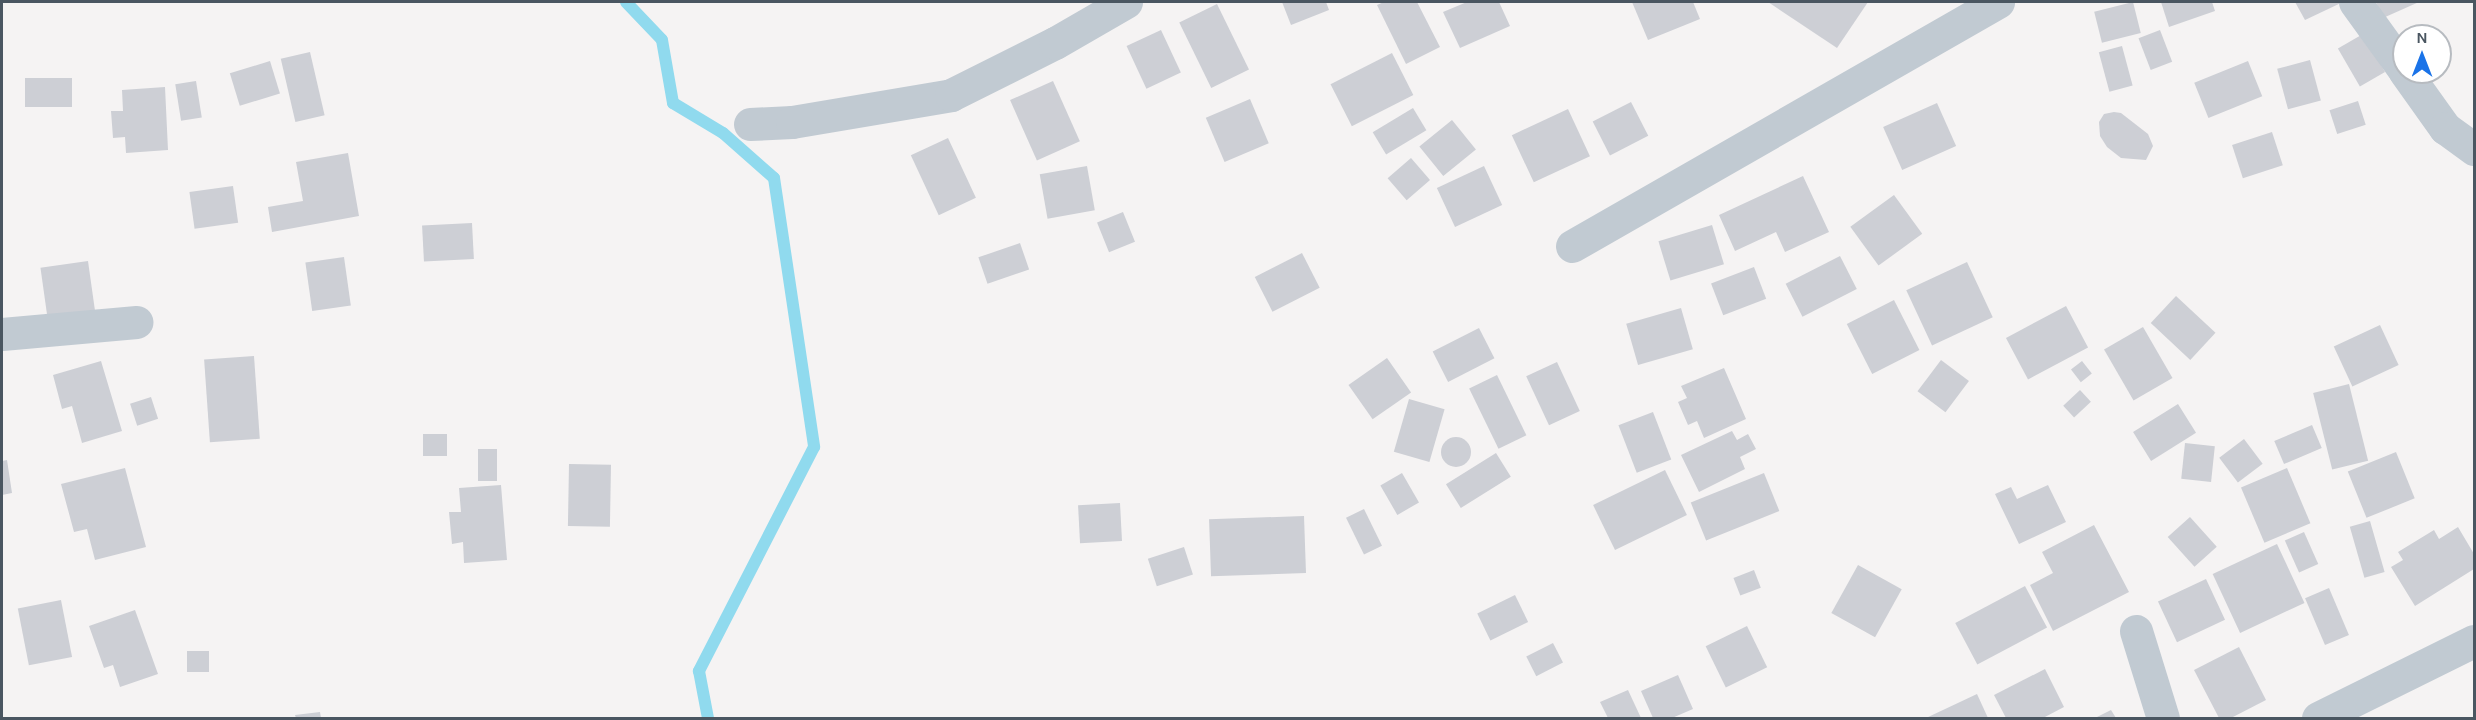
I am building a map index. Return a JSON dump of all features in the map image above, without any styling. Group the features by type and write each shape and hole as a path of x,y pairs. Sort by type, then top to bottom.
{"street":[{"path":"750,124 792,122 951,95 1055,43 1126,2"},
{"path":"1572,246 1998,2"},
{"path":"2355,2 2392,53"},
{"path":"2414,84 2445,128 2475,149"},
{"path":"2,334 136,322"},
{"path":"2136,631 2163,718"},
{"path":"2318,718 2475,640"}],"building":[{"path":"1282,2 1326,2 1329,10 1291,25"},
{"path":"1384,2 1417,2 1440,47 1406,64 1377,5"},
{"path":"1467,2 1499,2 1510,26 1460,48 1443,12"},
{"path":"1632,2 1693,2 1700,19 1648,40"},
{"path":"1768,2 1868,2 1837,48"},
{"path":"2133,2 2141,33 2102,43 2094,12"},
{"path":"2161,2 2212,2 2215,11 2169,27"},
{"path":"2295,2 2343,2 2305,20"},
{"path":"2376,2 2419,2 2383,18"},
{"path":"1217,4 1249,70 1211,88 1179,22"},
{"path":"1161,30 1181,73 1146,89 1127,46"},
{"path":"2160,30 2172,62 2151,70 2139,38"},
{"path":"2363,34 2385,72 2360,87 2338,49"},
{"path":"2122,46 2133,86 2109,92 2099,52"},
{"path":"310,52 325,115 295,122 281,59"},
{"path":"1392,53 1413,95 1352,126 1331,84"},
{"path":"2310,60 2321,101 2288,109 2277,69"},
{"path":"270,61 280,94 240,106 230,73"},
{"path":"2248,61 2262,96 2208,118 2194,83"},
{"path":"25,78 72,78 72,107 25,107"},
{"path":"196,81 202,118 181,121 175,84"},
{"path":"1053,81 1080,141 1037,160 1010,100"},
{"path":"165,87 168,150 126,153 125,137 113,138 111,111 123,111 122,90"},
{"path":"1250,99 1269,143 1225,162 1206,118"},
{"path":"2358,101 2366,125 2337,134 2329,110"},
{"path":"1631,102 1648,136 1610,155 1593,122"},
{"path":"1937,103 1956,146 1902,170 1883,127"},
{"path":"1413,108 1426,130 1386,154 1373,132"},
{"path":"1568,109 1590,156 1534,182 1512,135"},
{"path":"2121,113 2148,134 2153,146 2146,160 2121,158 2107,147 2100,136 2099,122 2104,114"},
{"path":"1452,120 1476,150 1443,176 1419,146"},
{"path":"2272,132 2283,165 2243,178 2232,145"},
{"path":"948,138 976,198 939,215 911,155"},
{"path":"348,153 359,216 272,232 268,207 303,201 296,162"},
{"path":"1411,158 1430,180 1407,200 1388,178"},
{"path":"1087,166 1095,210 1048,219 1040,174"},
{"path":"1484,166 1502,205 1455,227 1437,188"},
{"path":"1803,176 1829,232 1785,252 1776,232 1735,251 1719,215"},
{"path":"233,186 238,223 195,229 189,192"},
{"path":"1894,195 1922,234 1879,266 1850,227"},
{"path":"1123,212 1135,242 1109,252 1097,222"},
{"path":"472,223 474,259 424,262 422,226"},
{"path":"1712,225 1724,264 1670,281 1658,241"},
{"path":"1020,243 1029,269 988,284 978,257"},
{"path":"1302,253 1320,288 1272,312 1255,277"},
{"path":"1840,256 1857,289 1802,317 1786,284"},
{"path":"344,257 351,306 312,311 305,262"},
{"path":"88,261 95,312 48,319 40,268"},
{"path":"1967,262 1993,317 1932,346 1906,290"},
{"path":"1754,267 1766,299 1723,315 1711,283"},
{"path":"2176,296 2215,333 2190,360 2151,323"},
{"path":"1894,300 1919,350 1872,374 1847,324"},
{"path":"2066,306 2088,347 2028,379 2006,338"},
{"path":"1681,308 1693,349 1638,365 1626,324"},
{"path":"2380,325 2399,365 2352,386 2334,347"},
{"path":"2143,327 2172,378 2134,401 2104,350"},
{"path":"1479,328 1494,358 1448,382 1433,352"},
{"path":"254,356 260,439 210,442 204,359"},
{"path":"1387,358 1411,392 1373,419 1348,385"},
{"path":"1941,360 1969,381 1945,412 1918,391"},
{"path":"101,361 122,431 82,443 72,406 62,409 53,375"},
{"path":"2082,361 2092,374 2081,382 2071,370"},
{"path":"1557,362 1580,411 1549,425 1526,376"},
{"path":"1724,368 1746,419 1704,438 1697,421 1688,425 1678,402 1687,398 1681,386"},
{"path":"1497,375 1526,435 1499,449 1469,389"},
{"path":"2349,384 2368,461 2332,470 2313,393"},
{"path":"2080,390 2091,402 2074,417 2063,406"},
{"path":"151,397 158,419 137,426 130,404"},
{"path":"1409,399 1445,409 1429,462 1394,452"},
{"path":"2178,404 2196,433 2151,461 2133,432"},
{"path":"1653,412 1671,460 1637,473 1618,425"},
{"path":"2312,425 2322,448 2284,464 2274,441"},
{"path":"1732,431 1737,440 1748,434 1756,449 1740,457 1745,469 1699,492 1681,455"},
{"path":"423,434 447,434 447,456 423,456"},
{"path":"1456,437 1462,438 1470,446 1470,458 1462,466 1456,467 1450,466 1442,458 1441,452 1442,446 1450,438"},
{"path":"2244,439 2263,464 2238,482 2219,458"},
{"path":"2185,443 2215,446 2211,482 2181,479"},
{"path":"478,449 497,449 497,481 478,481"},
{"path":"2396,452 2415,498 2367,518 2348,471"},
{"path":"1496,453 1511,477 1461,508 1446,484"},
{"path":"7,460 12,493 2,495 2,461"},
{"path":"569,464 611,465 610,527 568,526"},
{"path":"125,468 146,547 95,560 87,529 74,532 61,484"},
{"path":"2287,468 2310,523 2264,543 2241,488"},
{"path":"1665,470 1687,515 1615,550 1593,505"},
{"path":"1402,473 1419,502 1397,515 1380,486"},
{"path":"1764,473 1779,511 1706,541 1691,503"},
{"path":"501,485 507,560 464,563 463,542 452,544 449,512 461,512 459,488"},
{"path":"2048,485 2066,522 2019,544 1995,494 2011,487 2017,499"},
{"path":"1120,503 1122,541 1080,543 1078,505"},
{"path":"1364,509 1382,546 1364,555 1346,518"},
{"path":"1304,516 1306,573 1211,576 1209,519"},
{"path":"2190,517 2217,547 2194,567 2168,537"},
{"path":"2370,521 2385,572 2364,578 2350,527"},
{"path":"2094,525 2129,592 2053,631 2030,585 2053,573 2042,552"},
{"path":"2458,527 2474,554 2474,569 2415,606 2391,567 2403,560 2398,552 2434,530 2439,539"},
{"path":"2304,532 2318,564 2299,573 2285,541"},
{"path":"2277,544 2304,603 2240,633 2213,574"},
{"path":"1184,547 1193,575 1157,586 1148,559"},
{"path":"1858,565 1902,589 1875,637 1831,613"},
{"path":"1754,570 1761,588 1740,596 1733,578"},
{"path":"2206,579 2225,620 2177,642 2158,601"},
{"path":"2025,586 2047,627 1977,665 1955,623"},
{"path":"2329,588 2349,635 2325,645 2305,598"},
{"path":"1515,595 1528,622 1490,640 1477,613"},
{"path":"61,600 72,657 29,665 18,608"},
{"path":"135,610 158,674 120,687 113,665 104,668 89,626"},
{"path":"1747,626 1767,667 1726,688 1706,646"},
{"path":"1553,643 1563,663 1536,676 1526,657"},
{"path":"2239,647 2266,700 2231,718 2219,718 2194,670"},
{"path":"187,651 209,651 209,672 187,672"},
{"path":"2045,669 2064,707 2043,718 2006,718 1994,695"},
{"path":"1678,675 1693,709 1672,718 1653,718 1641,691"},
{"path":"1628,690 1641,718 1608,718 1600,702"},
{"path":"1977,694 1988,718 1926,718"},
{"path":"2111,710 2116,718 2095,718"},
{"path":"320,712 321,718 296,718 295,715"}],"waterway":[{"path":"626,2 662,40 673,103 723,133 774,178 814,447 699,671 708,718"}]}
